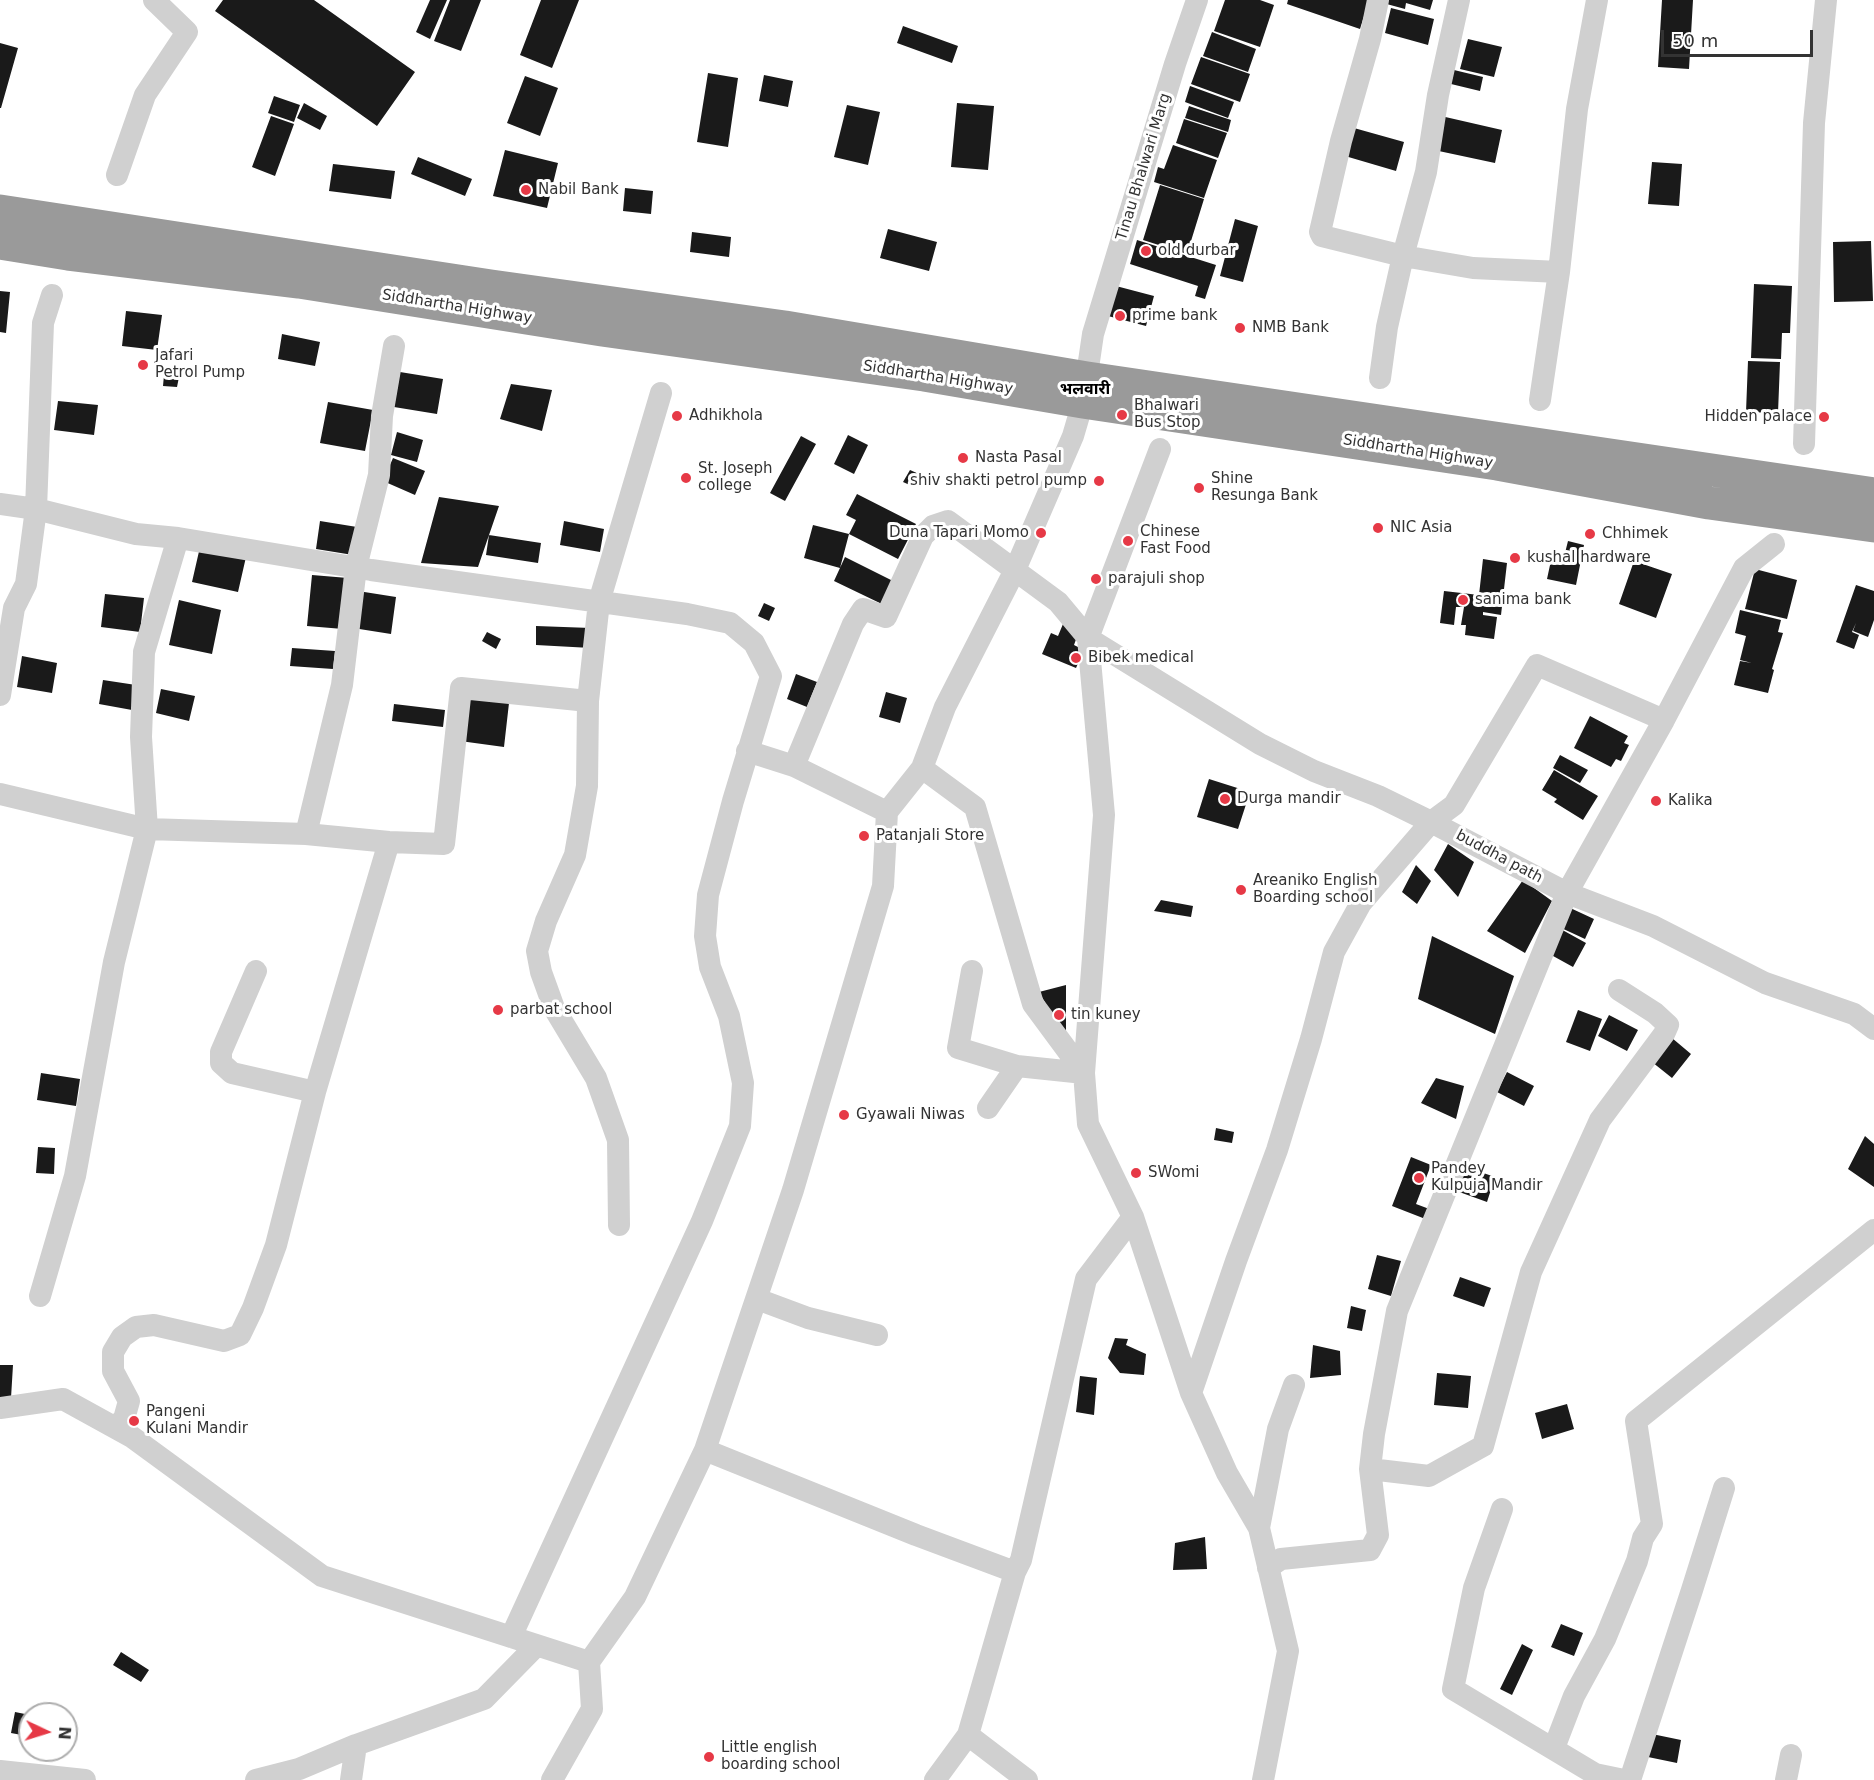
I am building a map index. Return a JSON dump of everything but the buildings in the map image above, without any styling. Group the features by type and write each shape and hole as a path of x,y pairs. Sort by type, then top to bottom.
{"highway":[{"name":"Siddhartha Highway","path":"0,211 491,286 785,327 1085,390 1709,502 1874,526"},
{"name":"Siddhartha Highway","path":"0,243 68,254 299,282 602,330 924,375 1085,390 1874,494"}],"street":[{"path":"117,175 145,95 187,32 154,0"},
{"name":"Tinau Bhalwari Marg","path":"887,812 922,768 945,707 1015,570 1073,436 1085,390 1094,334 1175,64 1197,0"},
{"path":"1378,0 1370,39 1341,141 1320,232 1322,236 1403,256 1473,268 1559,272"},
{"path":"1380,378 1387,327 1403,256 1426,172 1438,95 1459,0"},
{"path":"1539,400 1559,272 1577,109 1598,0"},
{"path":"1804,444 1814,123 1826,0"},
{"path":"0,695 15,608 26,584 36,508 43,323 52,295"},
{"path":"306,834 342,685 356,567 379,475 382,416 394,346"},
{"path":"619,1225 618,1140 596,1078 554,1008 541,972 537,951 546,921 575,855 587,786 588,701 599,602 661,393"},
{"path":"1160,449 1088,638 1104,815 1084,1073 1088,1124 1133,1217 1191,1393 1227,1473 1259,1528 1288,1651 1263,1780"},
{"path":"0,504 36,508 136,534 178,538 371,570 687,614 730,623 754,643 771,676 747,751 708,895 705,936 710,967 729,1016 743,1083 740,1126 702,1221 511,1638"},
{"name":"buddha path","path":"794,766 853,624 862,609 886,617 923,536 933,526 948,520 1058,602 1088,638 1260,744 1314,771 1378,796 1567,893 1653,926 1764,982 1854,1014 1874,1029"},
{"path":"40,1296 75,1176 114,962 147,829 141,737 144,652 178,538"},
{"path":"1268,1568 1281,1559 1370,1550 1378,1535 1370,1469 1374,1434 1397,1311 1567,893 1664,720 1743,568 1774,544"},
{"path":"1191,1393 1277,1150 1311,1039 1334,952 1361,903 1431,822 1454,805 1537,665 1664,720"},
{"path":"0,794 147,829 306,834 389,842 444,844 461,688 588,701"},
{"path":"552,1780 592,1709 589,1662 635,1597 705,1450 794,1190 883,886 887,812 794,766 747,751"},
{"path":"922,768 975,807 1033,1005 1084,1073"},
{"path":"116,1426 124,1419 129,1401 113,1371 113,1353 122,1337 136,1327 154,1325 224,1341 240,1335 253,1308 276,1245 315,1092 389,842"},
{"path":"256,971 221,1052 221,1063 232,1073 315,1092"},
{"path":"972,971 958,1048 1017,1066 1084,1073"},
{"path":"1370,1469 1430,1476 1483,1446 1531,1272 1600,1120 1664,1034 1668,1025 1655,1013 1619,990"},
{"path":"988,1108 1017,1066"},
{"path":"935,1780 968,1735 1015,1572 1021,1560 1086,1280 1133,1217"},
{"path":"1554,1748 1574,1696 1605,1638 1637,1561 1643,1538 1652,1524 1636,1421 1874,1230"},
{"path":"757,1299 808,1318 877,1335"},
{"path":"1259,1528 1278,1429 1294,1385"},
{"path":"0,1408 63,1399 116,1426 322,1576 589,1662"},
{"path":"705,1450 916,1535 1015,1572"},
{"path":"1630,1780 1724,1488"},
{"path":"1502,1509 1474,1588 1453,1689 1595,1774 1624,1780"},
{"path":"256,1780 297,1775 356,1746 484,1699 536,1646"},
{"path":"968,1735 1027,1780"},
{"path":"351,1780 356,1746"},
{"path":"1786,1780 1791,1755"},
{"path":"0,1771 85,1780"}],"place":[{"name":"Nabil Bank","path":"526,190"},
{"name":"old durbar","path":"1146,251"},
{"name":"prime bank","path":"1120,316"},
{"name":"NMB Bank","path":"1240,328"},
{"name":"Jafari Petrol Pump","path":"143,365"},
{"name":"Bhalwari Bus Stop","path":"1122,415"},
{"name":"Adhikhola","path":"677,416"},
{"name":"Hidden palace","path":"1824,417"},
{"name":"Nasta Pasal","path":"963,458"},
{"name":"St. Joseph college","path":"686,478"},
{"name":"shiv shakti petrol pump","path":"1099,481"},
{"name":"Shine Resunga Bank","path":"1199,488"},
{"name":"NIC Asia","path":"1378,528"},
{"name":"Duna Tapari Momo","path":"1041,533"},
{"name":"Chhimek","path":"1590,534"},
{"name":"Chinese Fast Food","path":"1128,541"},
{"name":"kushal hardware","path":"1515,558"},
{"name":"parajuli shop","path":"1096,579"},
{"name":"sanima bank","path":"1463,600"},
{"name":"Bibek medical","path":"1076,658"},
{"name":"Durga mandir","path":"1225,799"},
{"name":"Kalika","path":"1656,801"},
{"name":"Patanjali Store","path":"864,836"},
{"name":"Areaniko English Boarding school","path":"1241,890"},
{"name":"parbat school","path":"498,1010"},
{"name":"tin kuney","path":"1059,1015"},
{"name":"Gyawali Niwas","path":"844,1115"},
{"name":"SWomi","path":"1136,1173"},
{"name":"Pandey Kulpuja Mandir","path":"1419,1178"},
{"name":"Pangeni Kulani Mandir","path":"134,1421"},
{"name":"Little english boarding school","path":"709,1757"}],"district":[{"name":"भलवारी","path":"1085,390"}]}
